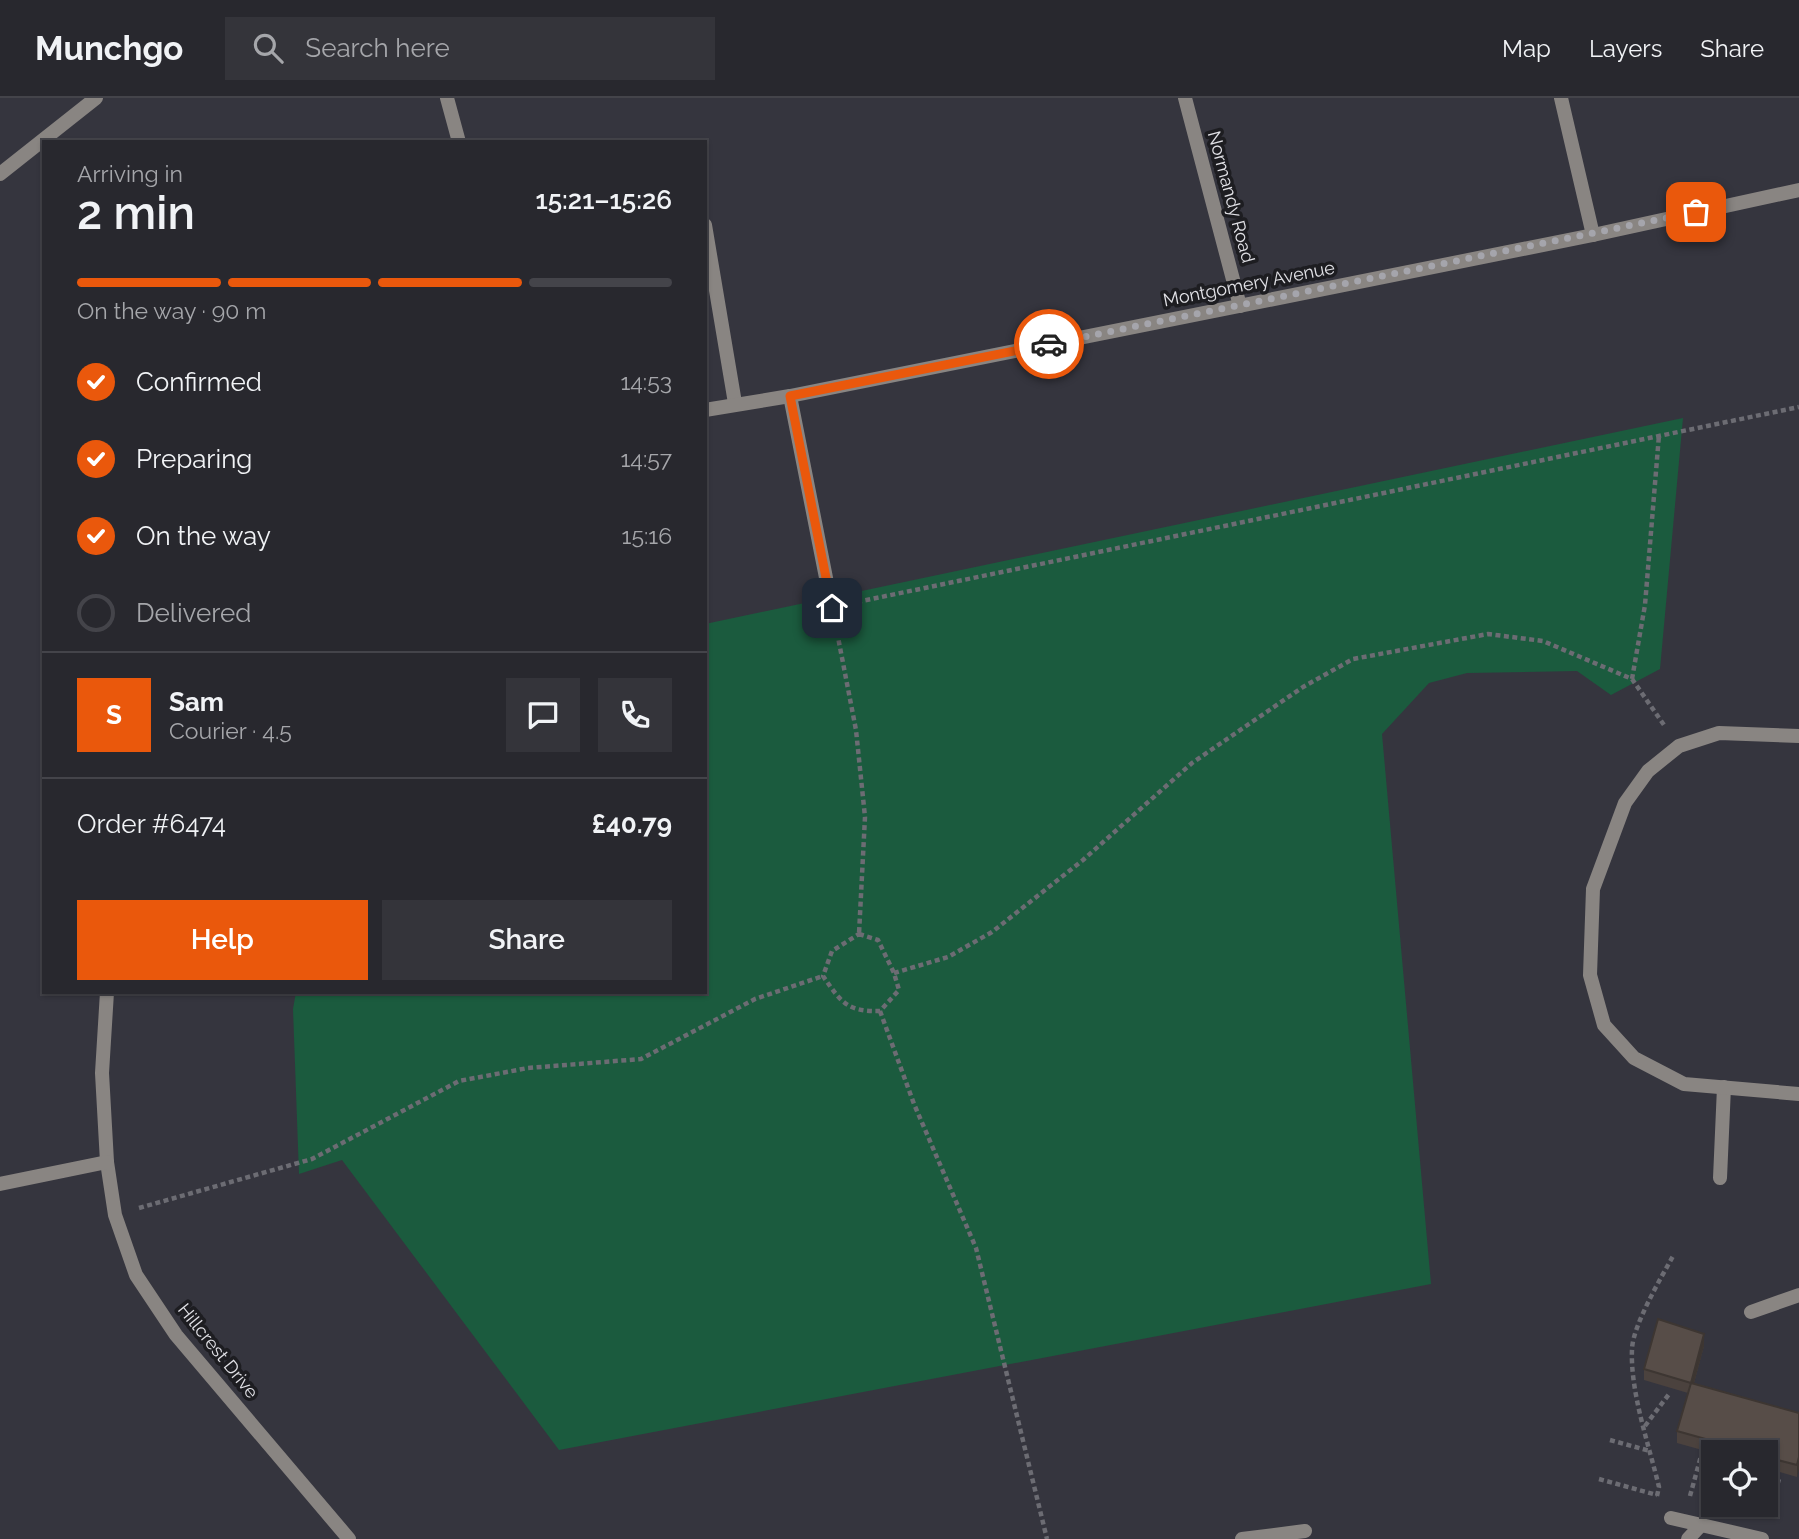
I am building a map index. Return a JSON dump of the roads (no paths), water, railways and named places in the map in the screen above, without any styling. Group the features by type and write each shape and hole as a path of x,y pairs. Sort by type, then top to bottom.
{"street":[{"path":"43,140 96,98"},
{"path":"447,98 458,140"},
{"name":"Normandy Road","path":"1185,98 1240,306"},
{"path":"1561,98 1593,234"},
{"path":"0,174 42,141"},
{"name":"Montgomery Avenue","path":"707,410 790,396 1240,306 1799,190"},
{"path":"707,237 735,403"},
{"path":"790,396 832,608"},
{"path":"1799,736 1719,733 1679,746 1648,771 1625,803 1593,889 1590,975 1604,1025 1634,1058 1685,1084 1799,1094"},
{"path":"0,1184 107,1162 102,1073 107,994"},
{"path":"1720,1178 1724,1087"},
{"name":"Hillcrest Drive","path":"107,1162 115,1215 136,1275 176,1335 349,1539"},
{"path":"1751,1312 1799,1295"},
{"path":"1677,1519 1762,1539"},
{"path":"1688,1539 1701,1525"},
{"path":"1242,1539 1305,1531"}]}
